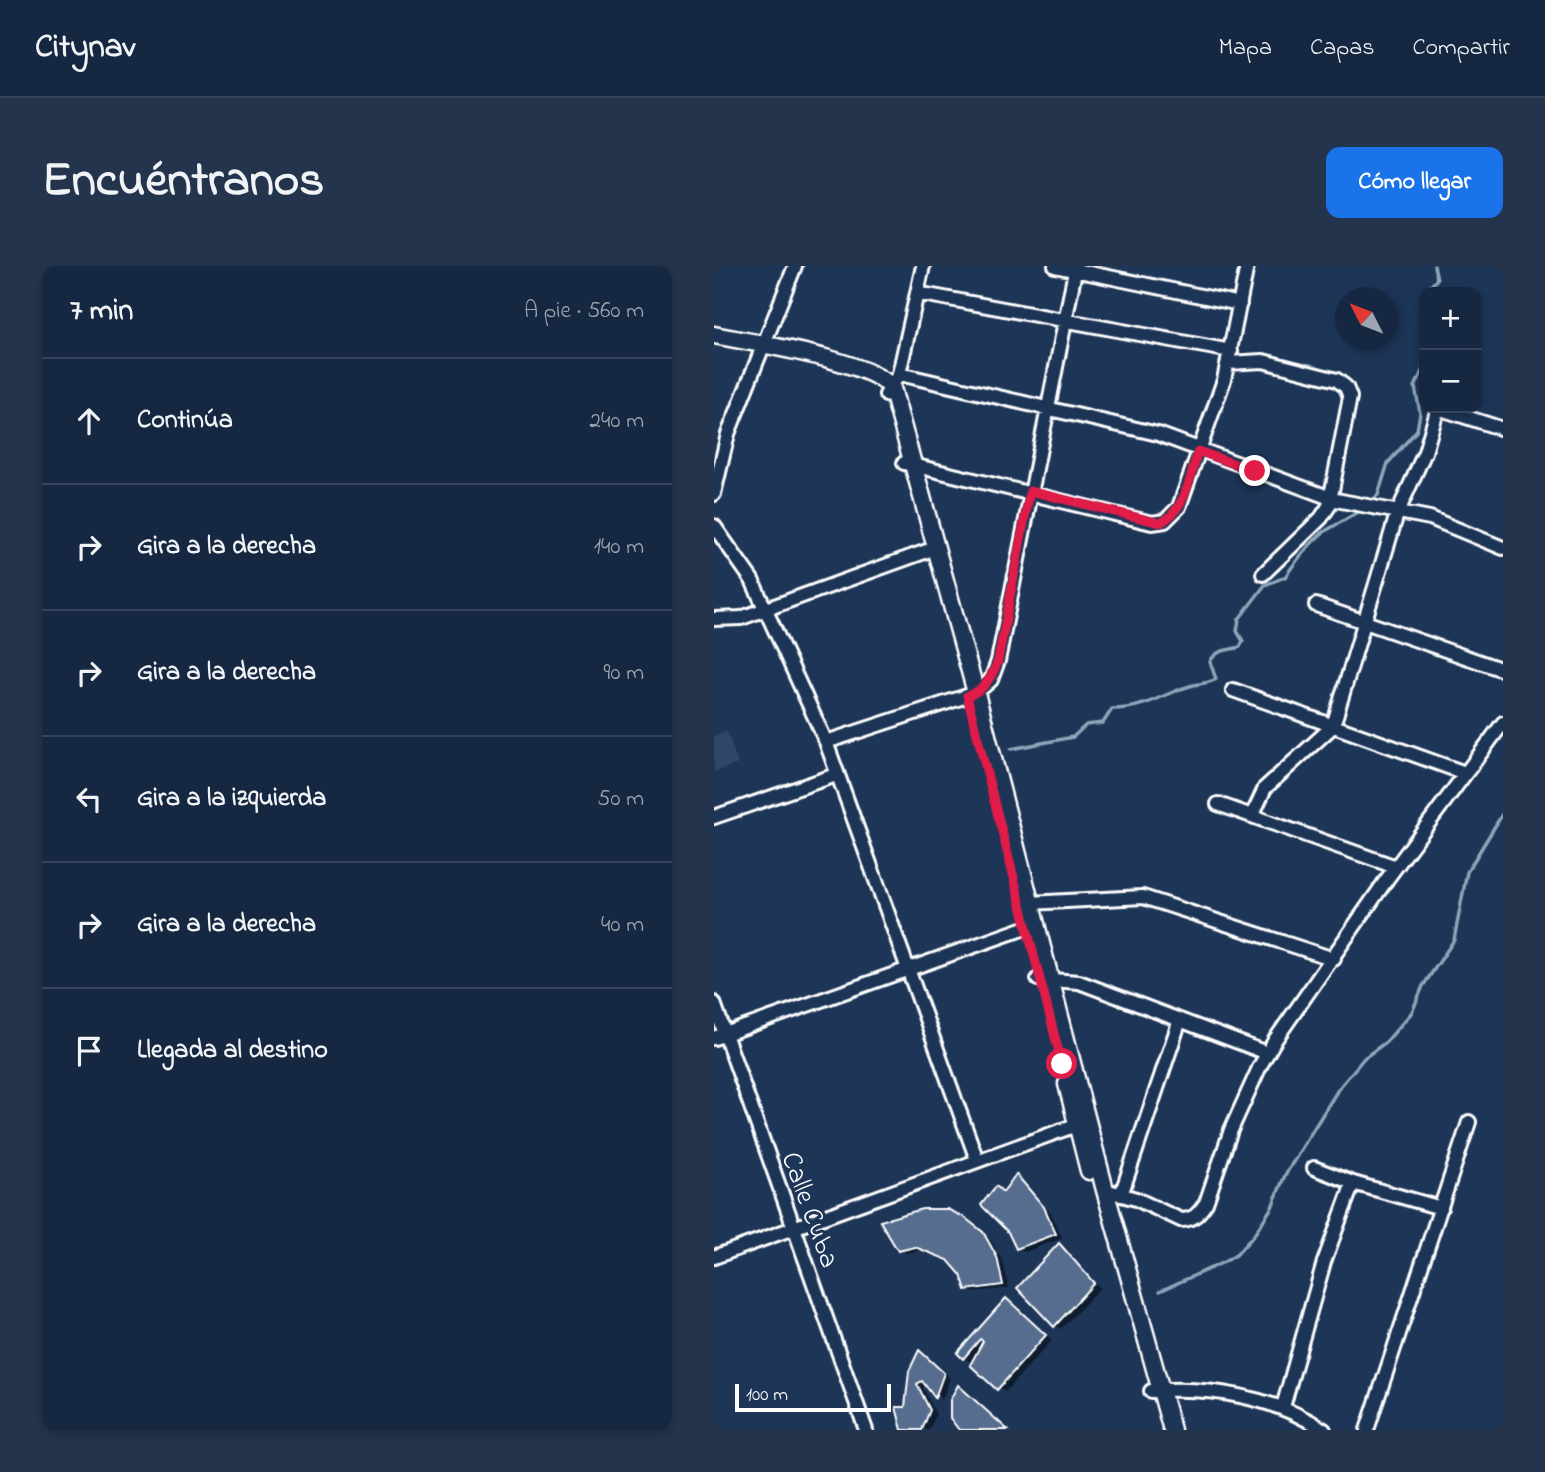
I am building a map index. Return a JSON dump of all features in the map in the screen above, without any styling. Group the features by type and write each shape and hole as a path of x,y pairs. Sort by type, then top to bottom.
{"street":[{"path":"923,266 892,386 927,551 972,695 1026,928 1044,980 1105,1190 1156,1391 1161,1430"},
{"path":"1055,266 1240,303"},
{"path":"909,464 1160,523 1173,516 1179,507 1229,357 1247,266"},
{"path":"714,494 728,435 790,267"},
{"path":"826,742 972,695 991,680 998,661 1075,268"},
{"path":"917,293 1065,318 1338,380 1346,387 1350,397 1330,498 1321,518 1263,574"},
{"path":"714,335 865,371 892,386 1047,408 1158,434 1330,498 1397,514 1430,518 1503,548"},
{"path":"1252,816 1265,788 1333,726 1397,514 1424,452 1438,408 1503,429"},
{"path":"909,464 1029,903 1076,1125 1156,1391 1172,1430"},
{"path":"714,526 752,580 826,742 977,1160"},
{"path":"714,619 741,618 927,551"},
{"path":"1316,606 1503,670"},
{"path":"1233,690 1465,773"},
{"path":"1105,1190 1181,1220 1188,1220 1199,1213 1206,1203 1231,1130 1267,1053 1396,867 1503,723"},
{"path":"714,817 836,775"},
{"path":"1218,804 1396,867"},
{"path":"1029,903 1143,897 1334,958"},
{"path":"719,1036 1026,928"},
{"path":"1044,980 1079,982 1267,1053"},
{"name":"Calle Cuba","path":"714,1003 719,1036 866,1430"},
{"path":"1121,1195 1180,1020"},
{"path":"1367,1430 1469,1122"},
{"path":"714,1257 1076,1125"},
{"path":"1314,1168 1353,1183 1441,1208"},
{"path":"1283,1407 1324,1262 1353,1183"},
{"path":"1156,1391 1187,1388 1283,1407 1324,1430"}],"shaded area":[{"path":"727,731 738,764 714,772 714,736"}],"building":[{"path":"1016,1174 1044,1207 1056,1234 1016,1249 1008,1232 981,1205 996,1186 1003,1192"},
{"path":"922,1209 947,1209 964,1217 983,1232 997,1257 1003,1285 966,1290 961,1275 948,1260 915,1247 898,1251 880,1221"},
{"path":"1059,1243 1094,1283 1054,1327 1017,1288"},
{"path":"1006,1298 1046,1335 997,1390 970,1365 983,1341 980,1339 963,1359 957,1353"},
{"path":"919,1350 944,1373 935,1398 922,1381 917,1384 930,1410 922,1430 902,1430 896,1407 905,1407 909,1371"},
{"path":"958,1385 1008,1430 959,1430 950,1418 950,1400"}],"waterway":[{"path":"1430,287 1437,279 1434,266"},
{"path":"1419,378 1415,387 1419,408"},
{"path":"1368,504 1378,495 1388,463 1417,430 1420,413"},
{"path":"1011,749 1073,737 1086,725 1103,723 1112,709 1143,704 1216,679 1210,662 1219,652 1240,647 1243,641 1237,631 1239,619 1265,585 1285,577 1315,539 1362,509"},
{"path":"1160,1291 1236,1255 1254,1235 1272,1207 1285,1175 1339,1088 1364,1058 1386,1042 1412,1012 1423,986 1454,940 1467,872 1503,813"}],"route":[{"path":"1062,1064 967,696 976,693 991,680 998,661 1030,491 1160,523 1173,516 1179,507 1198,451 1255,471"}]}
